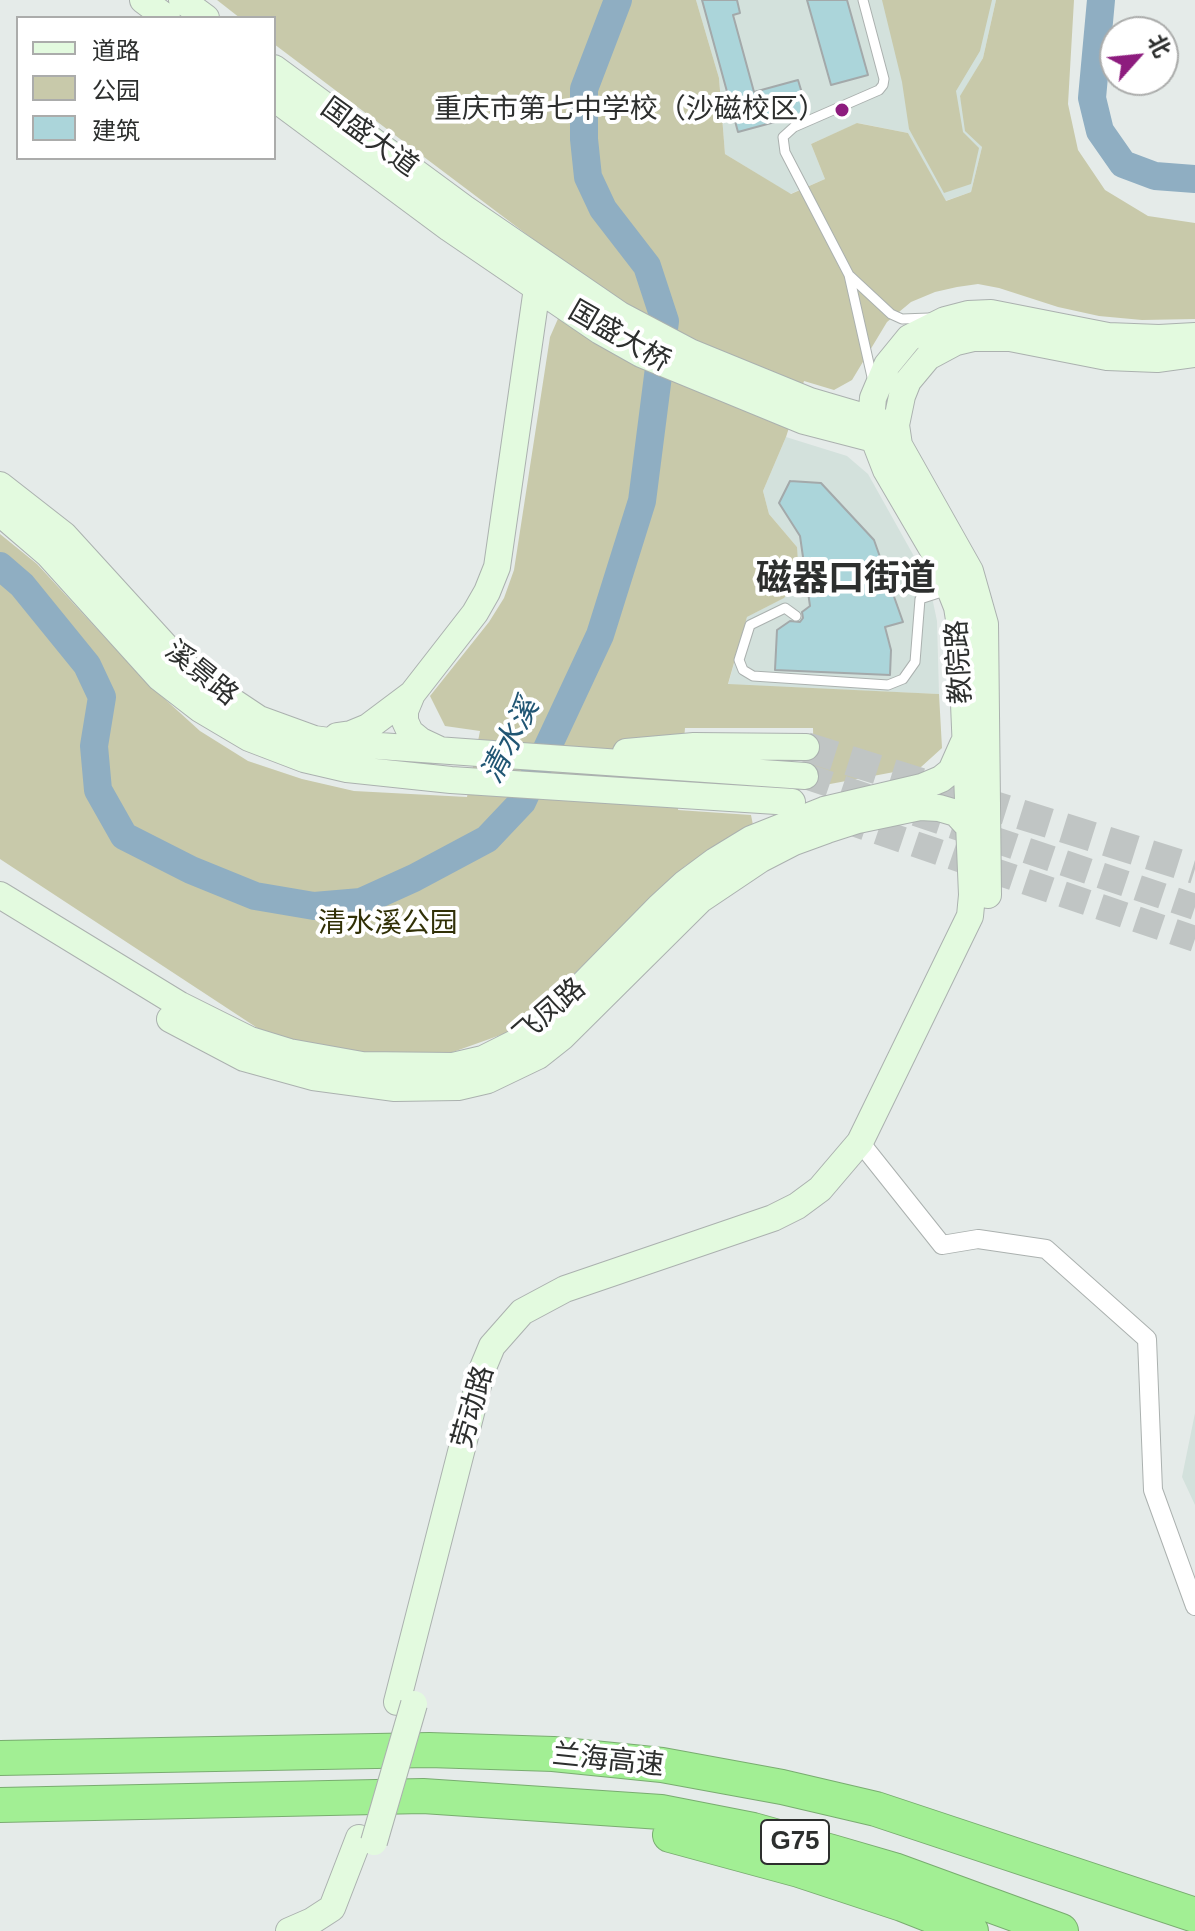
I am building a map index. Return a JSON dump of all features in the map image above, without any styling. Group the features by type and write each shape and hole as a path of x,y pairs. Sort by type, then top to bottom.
{"highway":[{"name":"兰海高速","path":"0,1758 429,1750 553,1754 662,1765 782,1787 876,1809 1187,1910"},
{"name":"兰海高速","path":"0,1805 423,1796 661,1812 753,1830 894,1870 1060,1931"},
{"path":"521,1802 658,1832 799,1870 971,1931"},
{"path":"799,1870 914,1931"}],"main road":[{"path":"143,0 164,16"},
{"path":"182,0 203,16"},
{"name":"国盛大道","path":"276,70 456,218"},
{"name":"国盛大道","path":"276,99 456,218"},
{"name":"国盛大桥","path":"456,218 537,288 600,331 641,354 807,411"},
{"name":"国盛大桥","path":"456,218 654,335 807,411"},
{"path":"314,739 351,734 368,727 412,694 475,613 487,592 497,567 537,288"},
{"path":"883,425 887,365 909,338 945,320 968,314 991,313 1108,336 1195,336"},
{"path":"883,425 918,367 941,348 964,340 1010,338 1107,357 1157,359 1195,354"},
{"path":"807,411 883,425"},
{"name":"教院路","path":"865,1148 985,923 989,885 985,624 963,585 938,559 886,470 883,425"},
{"name":"溪景路","path":"0,485 64,535 178,660 259,719 314,739 558,759 691,758"},
{"name":"溪景路","path":"0,513 48,554 160,678 200,709 249,738 304,759 347,769 451,780 792,802"},
{"name":"教院路","path":"865,1148 970,916 972,895 961,632 963,585"},
{"path":"412,694 405,711 410,732 421,741 450,751"},
{"name":"飞凤路","path":"0,895 180,1005 250,1040 289,1052 362,1065 453,1066 483,1059 527,1037 550,1018 659,907 715,861 751,839 824,810 922,787 941,779 958,760 964,740"},
{"path":"691,758 806,747"},
{"path":"691,758 805,776"},
{"name":"飞凤路","path":"0,915 171,1019 244,1058 313,1077 395,1088 458,1087 488,1080 538,1056 562,1037 700,900 729,878 772,853 858,820 920,807 956,813 968,826"},
{"name":"劳动路","path":"367,1840 494,1379 515,1337 529,1323 568,1302 778,1232 804,1219 850,1182 865,1148"},
{"path":"289,1931 323,1916 332,1908 367,1840"},
{"path":"319,1931 341,1918 349,1906 367,1840"}],"street":[{"path":"865,1148 942,1245 978,1239 1046,1249 1147,1339 1153,1490 1195,1606"}],"lane":[{"path":"863,0 883,85 879,90 794,127 783,137 785,152 849,275 883,425"},
{"path":"849,275 891,314 902,319 968,314"},
{"path":"796,616 785,608 754,621 747,629 740,665 753,676 829,677 888,685 903,679 915,662 920,599 963,585"}],"shaded area":[{"name":"重庆市第七中学校（沙磁校区）","path":"696,0 996,0 983,58 960,97 982,147 971,192 945,201 908,133 858,123 811,144 825,179 790,194 725,154 719,78"},
{"path":"786,437 847,456 868,474 925,576 932,597 937,621 939,694 728,685 747,617 783,598 797,547 769,514 763,491"},
{"path":"1195,1413 1195,1505 1182,1477"}],"green space":[{"name":"清水溪公园","path":"217,0 696,0 719,78 725,154 791,194 825,179 811,144 857,123 908,133 946,201 971,192 982,147 965,131 960,96 983,58 996,0 1074,0 1068,104 1078,150 1105,190 1148,216 1195,223 1195,319 1142,320 1099,316 999,288 978,284 957,287 911,302 887,322 852,380 834,390 804,381 786,437 763,491 769,514 797,547 799,579 784,598 747,617 728,684 939,694 942,748 921,767 814,787 813,728 685,728 678,810 751,815 753,825 685,866 544,1003 509,1032 453,1052 400,1056 336,1051 265,1033 0,859 0,534 37,564 146,682 200,731 248,761 302,779 354,791 467,797 480,731 445,726 430,696 489,622 504,598 514,570 550,337 578,273 276,46 276,16 237,16"},
{"path":"882,0 992,0 980,51 956,91 963,132 979,148 971,184 944,193 909,129 902,82"}],"building":[{"path":"702,0 737,0 740,13 733,15 754,92 798,80 808,113 738,132"},
{"path":"807,0 847,0 868,75 831,85"},
{"path":"790,481 821,483 874,540 903,622 885,627 891,650 890,675 775,670 777,630 790,621 800,622 802,612 810,606 800,536 779,503"}],"waterway":[{"name":"清水溪","path":"0,566 22,585 87,665 102,697 94,746 98,790 124,836 191,870 255,896 314,906 361,902 487,839 522,802 600,635 642,501 665,321 647,266 603,209 588,177 584,139 584,89 618,0"},
{"name":"清水溪","path":"1101,0 1092,98 1100,131 1123,164 1155,176 1195,179"}],"tunnel":[{"path":"806,747 1195,869"},
{"path":"805,776 1195,907"},
{"path":"841,819 1195,939"}],"place":[{"name":"重庆市第七中学校（沙磁校区）","path":"842,110"}],"district":[{"name":"磁器口街道","path":"846,580"}]}
